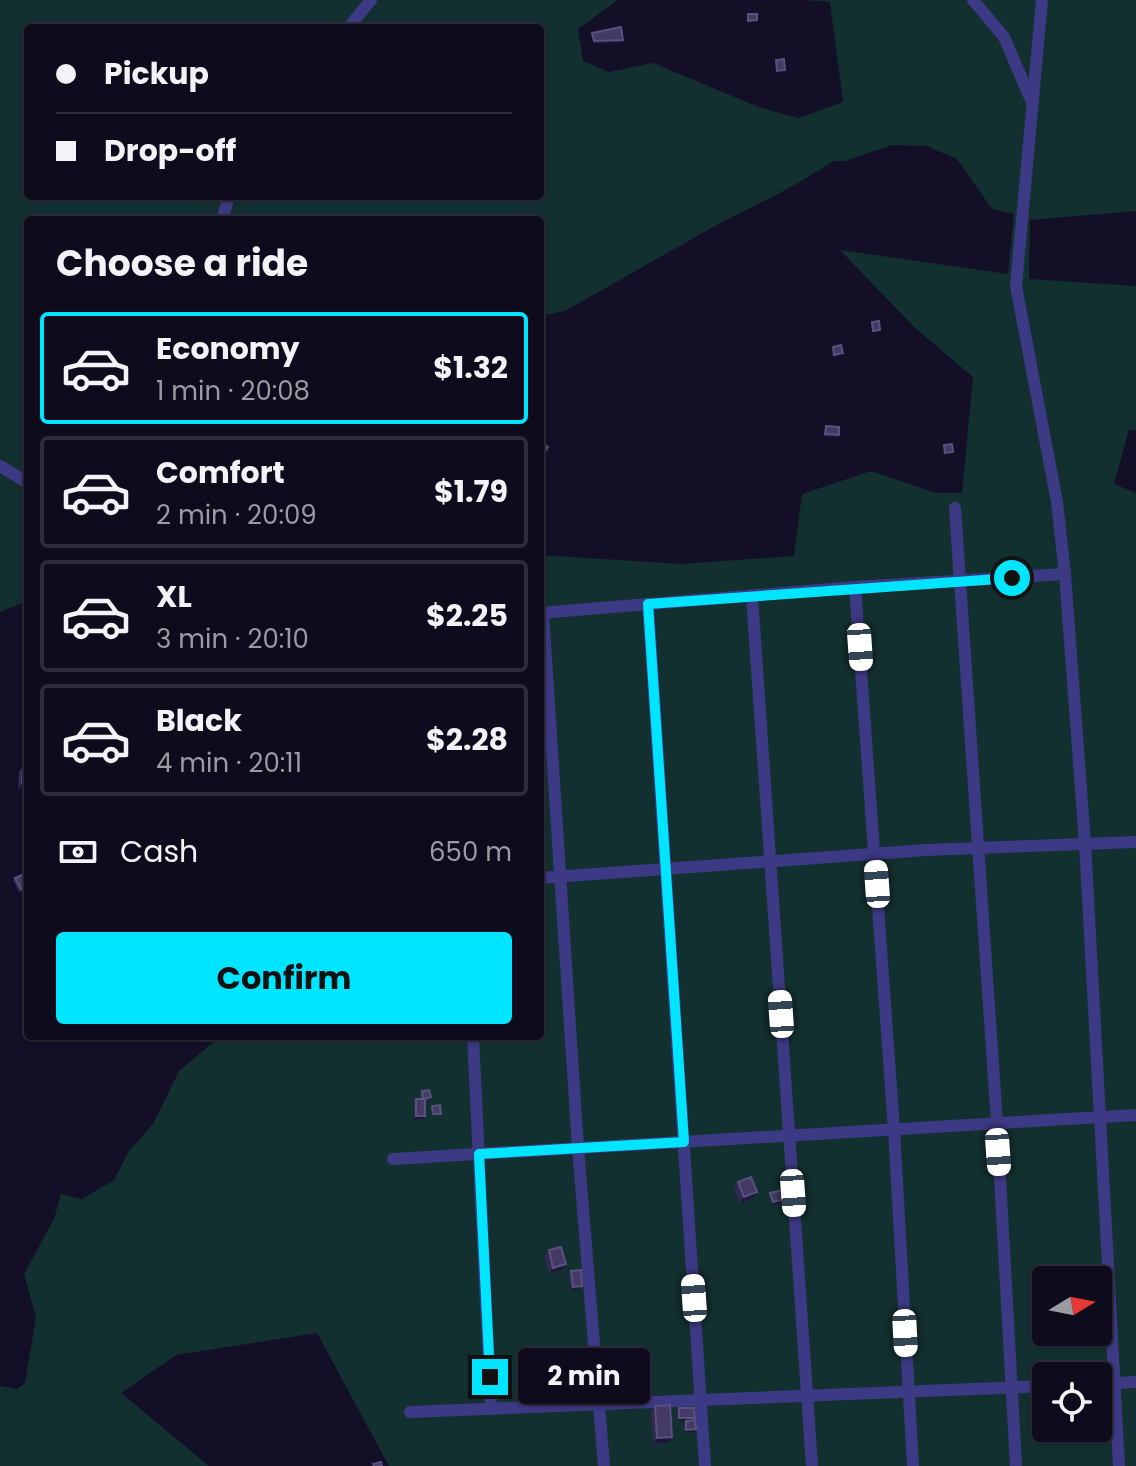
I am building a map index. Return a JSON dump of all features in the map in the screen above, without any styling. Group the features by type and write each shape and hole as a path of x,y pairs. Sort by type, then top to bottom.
{"street":[{"path":"351,24 371,0"},
{"path":"973,0 1004,37 1032,103"},
{"path":"1042,0 1016,286 1057,502 1065,574 1085,843 1119,1466"},
{"path":"0,466 24,481"},
{"path":"955,508 997,1123 1016,1466"},
{"path":"544,613 855,587 1065,574"},
{"path":"855,587 894,1129 913,1466"},
{"path":"752,596 812,1466"},
{"path":"648,604 705,1466"},
{"path":"544,655 578,1148 604,1466"},
{"path":"544,878 875,854 1136,842"},
{"path":"473,1040 491,1409"},
{"path":"393,1159 1136,1115"},
{"path":"1112,1383 1136,1382"},
{"path":"410,1412 1032,1386"}],"green space":[{"path":"0,0 618,0 578,29 583,61 609,72 653,63 761,108 799,118 843,102 830,2 806,0 1136,0 1136,211 1030,220 1029,279 1136,286 1136,431 1129,429 1114,484 1136,493 1136,1466 389,1466 317,1333 176,1355 121,1393 209,1466 0,1466 0,1386 17,1389 25,1383 36,1317 24,1274 54,1219 61,1194 82,1199 114,1180 129,1151 153,1124 179,1071 216,1040 544,1040 544,555 681,564 794,556 802,494 871,471 936,493 962,493 973,377 915,328 840,250 1008,274 1014,214 992,209 957,159 926,146 892,145 845,161 834,161 565,311 544,315 544,216 24,216 24,603 0,612"}],"building":[{"path":"748,14 757,14 757,20 748,21"},
{"path":"621,27 623,40 594,41 592,33"},
{"path":"784,59 785,70 777,71 776,60"},
{"path":"879,321 880,330 873,331 872,322"},
{"path":"841,345 843,353 834,355 833,347"},
{"path":"826,426 839,427 839,435 825,434"},
{"path":"952,444 953,452 945,453 944,445"},
{"path":"22,875 24,888 21,889 15,878"},
{"path":"429,1090 431,1097 423,1099 422,1091"},
{"path":"416,1099 425,1099 425,1116 416,1116"},
{"path":"440,1105 441,1114 433,1114 432,1106"},
{"path":"751,1177 757,1192 744,1197 738,1182"},
{"path":"784,1190 786,1199 773,1202 770,1193"},
{"path":"561,1247 566,1264 553,1268 549,1250"},
{"path":"581,1270 582,1286 573,1287 571,1271"},
{"path":"670,1405 672,1437 657,1438 655,1406"},
{"path":"679,1408 694,1408 695,1418 679,1418"},
{"path":"695,1420 696,1429 686,1430 686,1421"}],"route":[{"path":"490,1377 479,1154 684,1142 648,604 1012,578"}]}
